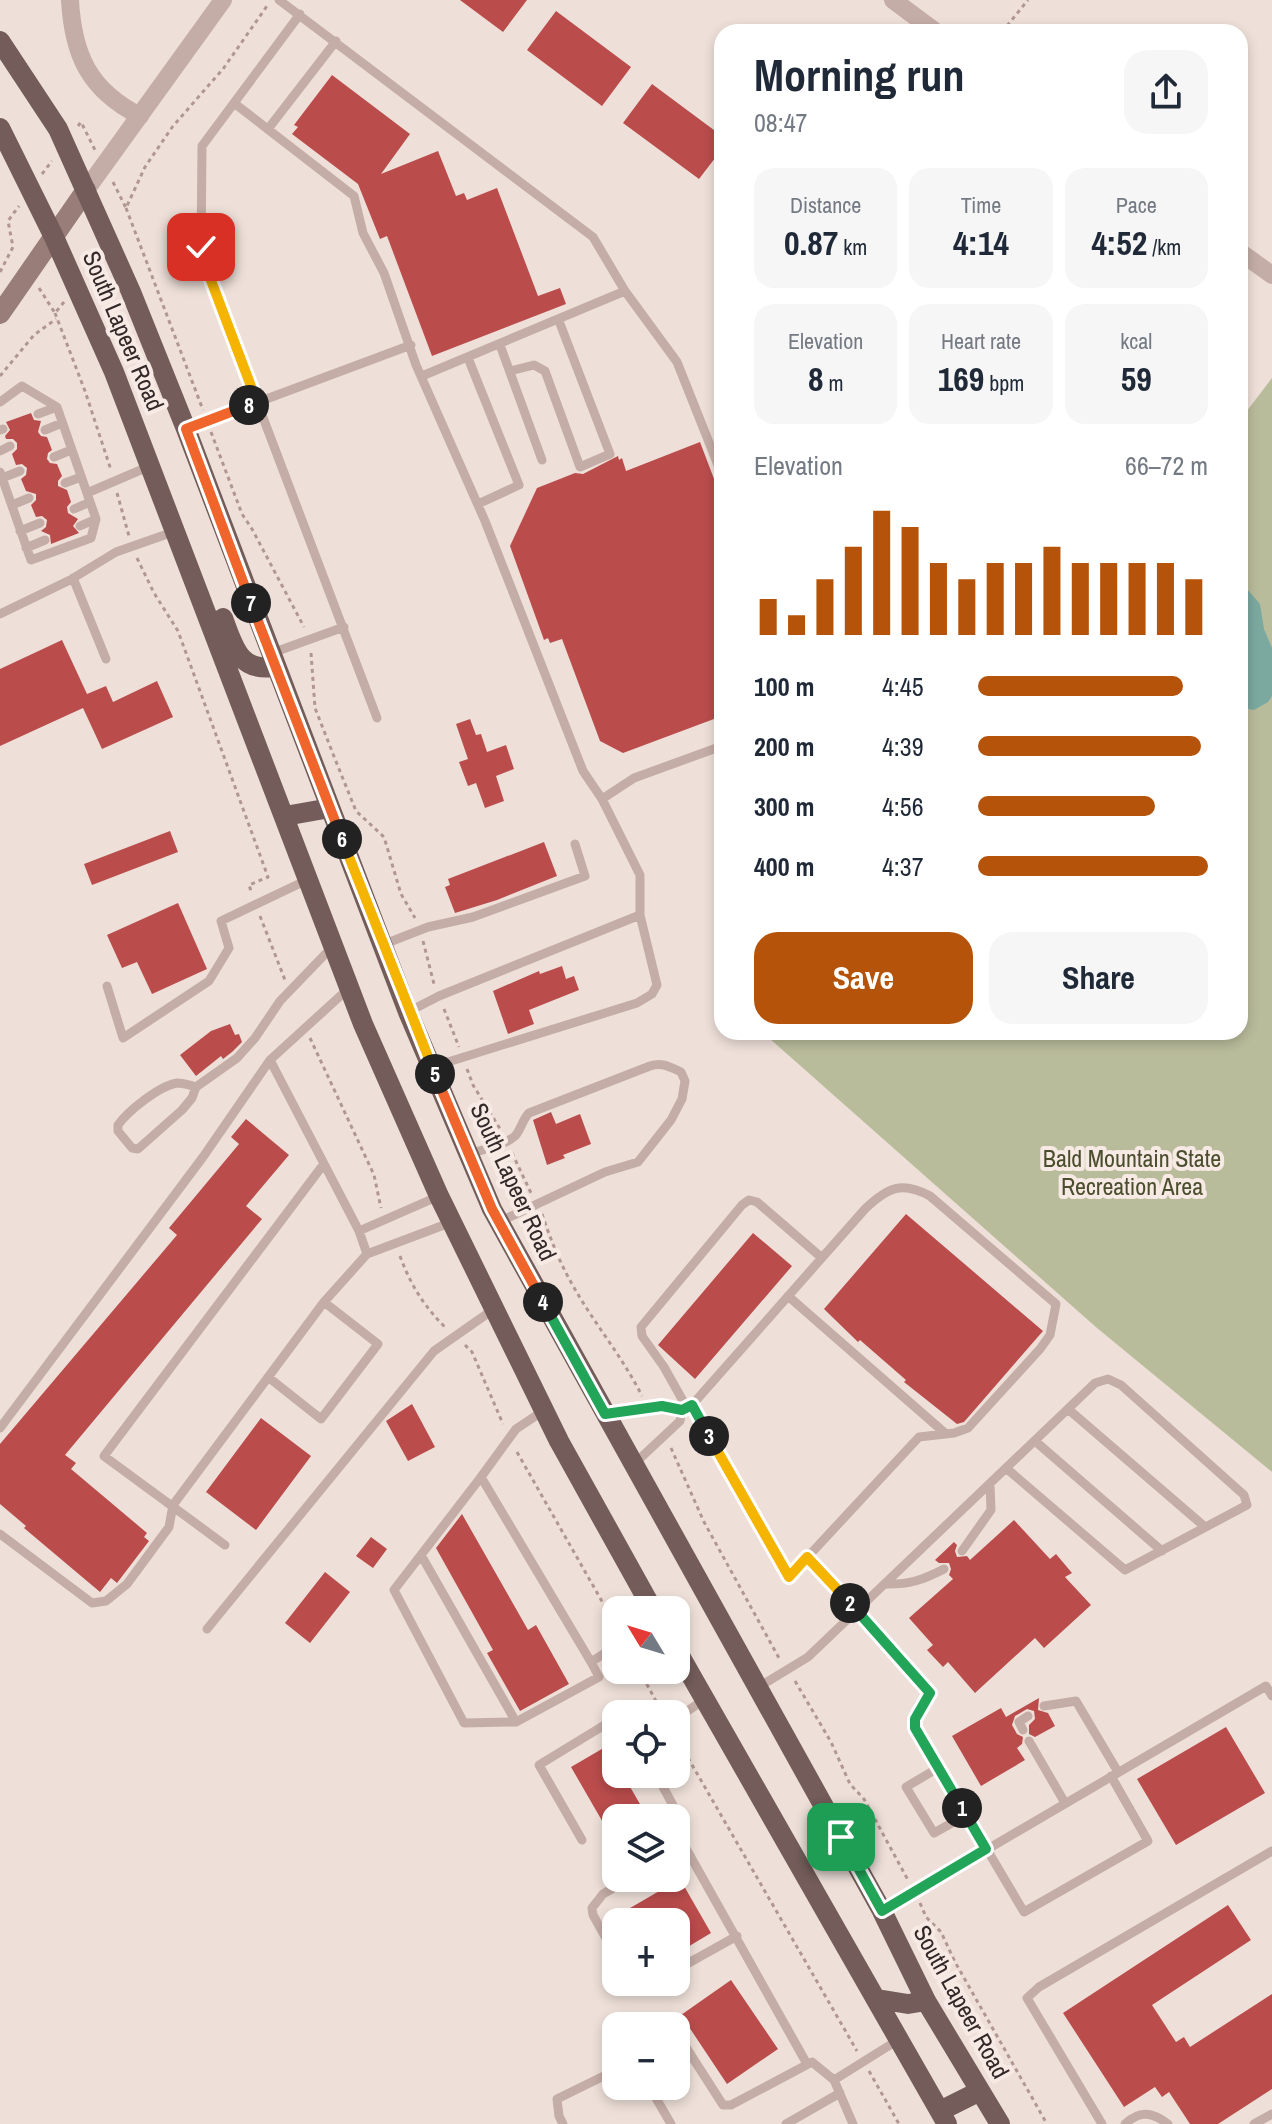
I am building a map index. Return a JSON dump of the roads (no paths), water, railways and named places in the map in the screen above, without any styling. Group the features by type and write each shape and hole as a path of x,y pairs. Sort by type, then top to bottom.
{"main road":[{"name":"South Lapeer Road","path":"0,41 58,129 131,292 408,1012 499,1222 882,1911 926,2001 1000,2124"},
{"name":"South Lapeer Road","path":"0,128 54,237 114,372 349,988 439,1196 544,1411 645,1596"},
{"path":"0,314 86,190"},
{"path":"148,460 170,479 240,655 248,664 259,669 273,660"},
{"path":"285,816 330,808"},
{"path":"690,1673 944,2118 980,2091"},
{"path":"877,1999 908,2004 926,2001"}],"street":[{"path":"70,0 72,30 96,84 114,103 140,116"},
{"path":"86,190 223,0"},
{"path":"893,0 925,24"},
{"path":"1248,258 1272,275"}],"lane":[{"path":"279,0 593,237 625,291 677,362 714,455"},
{"path":"300,14 202,146 201,254 377,718"},
{"path":"268,129 336,41"},
{"path":"234,103 354,196 363,233 384,273 422,376 478,504 583,771 602,799 640,875 640,915 657,985 652,994 637,1003 432,1067"},
{"path":"422,376 625,291"},
{"path":"510,371 534,365 545,371 580,467 610,454 559,321"},
{"path":"186,429 411,345"},
{"path":"500,345 542,460"},
{"path":"468,358 519,485 478,504"},
{"path":"1,399 22,386 57,407 96,519 91,538 31,560 1,475 20,471"},
{"path":"38,414 57,407"},
{"path":"45,430 62,423"},
{"path":"54,457 71,450"},
{"path":"74,509 148,460"},
{"path":"65,483 81,477"},
{"path":"12,505 29,498"},
{"path":"80,526 96,519"},
{"path":"20,531 40,523"},
{"path":"0,614 73,578 116,552 176,531"},
{"path":"26,548 45,540"},
{"path":"73,578 106,659"},
{"path":"273,660 344,627"},
{"path":"602,799 634,778 714,749"},
{"path":"382,945 428,927 473,917 585,876 575,844"},
{"path":"107,986 123,1038 209,981 229,948 221,921 307,880"},
{"path":"408,1012 439,996 640,915"},
{"path":"196,1087 181,1083 167,1085 125,1115 118,1125 118,1131 132,1148 138,1149 182,1110 196,1087 237,1058 280,1001 333,946"},
{"path":"0,1428 203,1157 270,1060 349,988"},
{"path":"270,1060 359,1231 367,1254"},
{"path":"469,1154 511,1139 519,1132 520,1124 529,1113 659,1063 681,1072 685,1081 682,1099 671,1120 638,1162 605,1172 499,1222"},
{"path":"225,1545 104,1456 323,1165"},
{"path":"633,1465 680,1421 687,1408 878,1196 895,1187 915,1188 930,1196 1056,1304 1050,1335 968,1428 919,1437 789,1577 687,1408 664,1367 642,1336 641,1327 749,1200 757,1202 822,1258"},
{"path":"359,1231 439,1196"},
{"path":"0,1534 86,1599 98,1603 106,1601 127,1584 169,1527 173,1505 324,1302 367,1254 452,1222"},
{"path":"788,1296 946,1434"},
{"path":"268,1377 321,1419 378,1344 324,1302"},
{"path":"207,1629 434,1351 494,1309"},
{"path":"757,1688 808,1657 1095,1383 1108,1379 1121,1385 1244,1495 1247,1505 1125,1570 1006,1468"},
{"path":"605,1414 662,1406 687,1408"},
{"path":"1068,1409 1205,1527"},
{"path":"481,1477 599,1677 516,1722 464,1723 394,1590 516,1429 544,1411"},
{"path":"1035,1441 1162,1551"},
{"path":"962,1551 991,1510 990,1484"},
{"path":"421,1555 516,1722"},
{"path":"807,1557 930,1693 915,1719 915,1728 1024,1912 1148,1841 1076,1701 1044,1706"},
{"path":"885,1584 904,1585 922,1581 944,1569"},
{"path":"591,1662 602,1655"},
{"path":"882,1911 1266,1686 1272,1696"},
{"path":"690,1709 705,1699"},
{"path":"1023,1730 1019,1722 1028,1716"},
{"path":"582,1840 539,1765 602,1727"},
{"path":"1029,1741 1065,1803"},
{"path":"938,1768 906,1787 934,1833 966,1815"},
{"path":"1102,2124 1027,1998 1039,1987 1270,1856"},
{"path":"690,1864 737,1936 807,2064"},
{"path":"602,1931 592,1908 606,1892"},
{"path":"690,1962 737,1936"},
{"path":"834,2080 898,2040"},
{"path":"690,2054 723,2105 731,2105 812,2062 834,2080 853,2124"},
{"path":"563,2124 557,2099 602,2077"},
{"path":"786,2124 840,2093"},
{"path":"657,2100 671,2124"},
{"path":"1125,2124 1134,2116 1144,2113 1157,2116 1168,2124"},
{"path":"1254,2124 1272,2114"}],"water":[{"path":"1248,590 1260,604 1264,629 1272,648 1272,696 1254,710 1248,709"}],"park label":[{"name":"Bald Mountain State Recreation Area","path":"1132,1173"}]}
